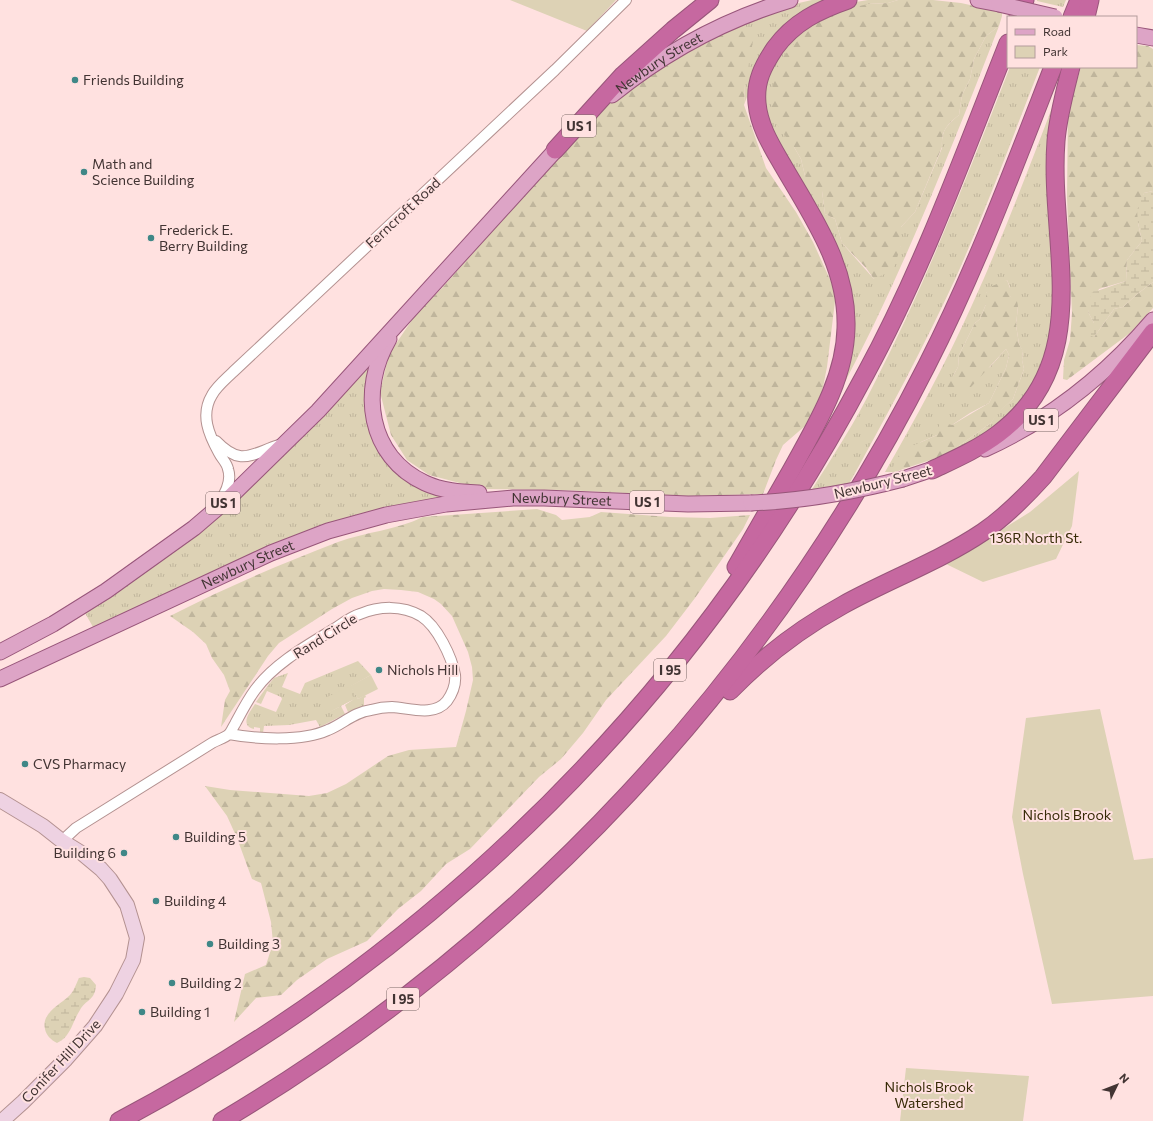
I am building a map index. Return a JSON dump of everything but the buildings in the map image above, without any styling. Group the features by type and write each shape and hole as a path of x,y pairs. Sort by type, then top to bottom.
{"highway":[{"path":"555,150 623,75 673,30 710,0"},
{"path":"698,635 811,433 831,393 843,356 846,329 846,304 836,262 822,234 765,133 758,113 756,93 764,65 789,33 815,12 848,0"},
{"path":"1018,16 1025,0"},
{"path":"1072,16 1079,0"},
{"path":"1086,16 1090,0"},
{"name":"I 95","path":"119,1121 211,1069 291,1018 367,963 440,904 532,820 598,753 659,683 698,635 771,533 820,454 867,372 895,316 926,247 1007,45"},
{"name":"I 95","path":"222,1121 293,1077 345,1041 448,963 497,921 590,834 634,788 678,740 738,666 795,588 832,532 868,475 911,396 955,309 981,249 1053,68"},
{"path":"932,470 975,449 1010,424 1024,409 1044,381 1054,355 1060,327 1062,299 1056,187 1056,142 1059,119 1071,68"},
{"path":"634,788 742,679 780,646 842,605 962,544 983,532 1004,516 1043,476 1153,332"}],"main road":[{"name":"Newbury Street","path":"0,652 53,624 106,591 157,556 229,498 318,411 555,150 612,95 668,54 698,36 761,9 790,0"},
{"path":"978,0 1051,16"},
{"path":"1137,35 1153,38"},
{"path":"410,309 385,345 378,364 374,382 372,396 373,417 378,433 386,450 408,473 426,484 460,492 544,498"},
{"name":"Newbury Street","path":"0,679 256,559 328,531 386,515 481,500 544,498 688,504 782,502 859,490 932,470 991,447 1033,425 1053,412 1109,367 1153,320"}],"street":[{"name":"Ferncroft Road","path":"213,511 227,489 229,470 212,437 206,421 206,410 213,394 626,0"},
{"name":"Ferncroft Road","path":"212,437 225,450 234,455 240,456 253,456 286,443"},
{"name":"Rand Circle","path":"393,608 409,610 420,615 426,619 438,634 451,662 455,676 454,686 446,701 439,708 428,710 392,708 371,710 351,717 328,730 302,736 265,738 229,734 255,690 269,675 315,640 358,614 366,611 393,608"},
{"path":"62,841 76,828 212,742 229,734"},
{"name":"Conifer Hill Drive","path":"0,800 43,826 101,868 127,905 137,938 133,960 116,994 95,1026 66,1059 2,1121"}],"green space":[{"path":"510,0 616,0 587,31"},
{"path":"812,0 828,0 752,83 744,105 745,84 704,40 777,8"},
{"path":"868,0 898,0 888,3 868,4 794,147 801,159 805,176 822,191 825,214 835,219 842,243 874,279 901,246 901,227 915,212 942,148 946,128 959,115 962,95 970,79 974,59 986,36 999,26 924,214 882,307 837,397 852,318 766,126 762,107 768,65 797,32 856,2"},
{"path":"898,0 933,0 961,3 1002,12 1002,16 999,26 986,36 974,59 970,79 962,95 959,115 946,128 943,136 942,147 915,212 901,227 901,246 893,270 874,279 866,268 842,243 835,219 825,214 822,191 814,192 805,176 801,159 778,126 770,101 777,66 790,48 821,19 838,11 868,4 888,3"},
{"path":"1037,0 1066,0 1063,7"},
{"path":"737,30 755,30 745,84 744,105 766,168 796,212 813,242 836,293 827,367 822,392 805,426 783,445 763,494 688,496 564,490 483,489 429,475 407,460 391,435 380,392 389,354 416,314 443,287 557,158 608,104 650,71 704,40"},
{"path":"1137,45 1148,46 1153,49 1153,191 1144,193 1138,223 1142,241 1127,260 1126,281 1099,289 1088,312 1094,323 1094,337 1114,309 1123,307 1153,282 1153,308 1130,333 1067,380 1063,379 1064,360 1070,340 1072,313 1067,197 1068,111 1081,68 1137,68"},
{"path":"1010,68 1040,68 979,224 957,275 905,381 849,484 811,491 860,411 912,306"},
{"path":"1057,95 1056,305 1047,361 1029,394 988,435 946,455 991,423 996,414 1013,399 1024,369 1022,360 1023,352 1019,344 1016,325 1018,306 1010,296 1010,287 1007,280 986,293 986,304 980,319 975,323 959,355 958,367 953,376 990,367 1006,349 1009,355 1006,368 989,403 970,413 937,435 921,442 893,469 903,469 896,472 885,472 952,348 972,305 1005,227"},
{"path":"1153,191 1153,282 1123,307 1114,309 1094,337 1090,336 1094,323 1088,312 1091,293 1126,281 1127,260 1142,241 1137,210 1144,193"},
{"path":"1007,280 1010,288 1010,296 1017,301 1018,306 1016,325 1019,344 1023,351 1022,360 1024,369 1013,399 997,414 991,423 946,455 903,469 892,469 901,451 937,435 940,422 952,425 989,403 1006,368 1009,355 1006,349 971,387 954,392 947,388 944,383 953,376 958,367 959,355 975,323 980,319 986,304 986,293 992,286"},
{"path":"368,366 370,366 380,446 451,495 337,521 301,533 93,627 85,613 103,601"},
{"name":"136R North St.","path":"1079,471 1072,526 1056,559 983,582 946,564 1030,512"},
{"path":"537,509 556,515 562,520 590,517 601,512 670,517 710,518 750,515 743,529 695,598 666,636 606,700 583,733 561,759 539,777 470,849 446,864 421,891 398,909 367,941 327,959 297,980 281,995 256,998 234,1022 245,974 266,965 273,943 271,922 261,883 252,879 227,816 205,786 230,790 309,796 327,793 346,784 388,756 409,750 456,747 473,680 472,667 468,652 452,616 441,604 418,592 384,589 372,591 352,598 332,609 279,643 268,656 221,727 225,700 230,691 224,675 212,658 206,644 193,632 170,616 253,577 317,550 338,542 402,525 423,517"},
{"path":"358,661 371,675 351,686 358,699 365,695 364,706 348,712 345,705 354,699 327,713 341,706 345,714 320,727 316,720 289,725 264,726 263,733 260,733 260,728 254,727 254,729 247,725 247,718 255,704 276,712 282,699 281,697 267,691 261,704 256,702 274,678 288,673 282,687 300,694 305,683"},
{"path":"371,675 378,689 358,699 350,686"},
{"path":"348,687 354,699 327,713 321,700"},
{"name":"Nichols Brook","path":"1100,709 1134,860 1153,858 1153,996 1052,1004 1012,817 1026,718"},
{"path":"79,978 90,978 96,985 94,994 82,1006 71,1029 65,1037 57,1043 46,1033 46,1018 52,1010 71,993"},
{"name":"Nichols Brook Watershed","path":"906,1068 1029,1076 1023,1121 900,1121"}],"place":[{"name":"Friends Building","path":"75,80"},
{"name":"Math and Science Building","path":"84,172"},
{"name":"Frederick E. Berry Building","path":"151,238"},
{"name":"Nichols Hill","path":"379,670"},
{"name":"CVS Pharmacy","path":"25,764"},
{"name":"Building 5","path":"176,837"},
{"name":"Building 6","path":"124,853"},
{"name":"Building 4","path":"156,901"},
{"name":"Building 3","path":"210,944"},
{"name":"Building 2","path":"172,983"},
{"name":"Building 1","path":"142,1012"}]}
